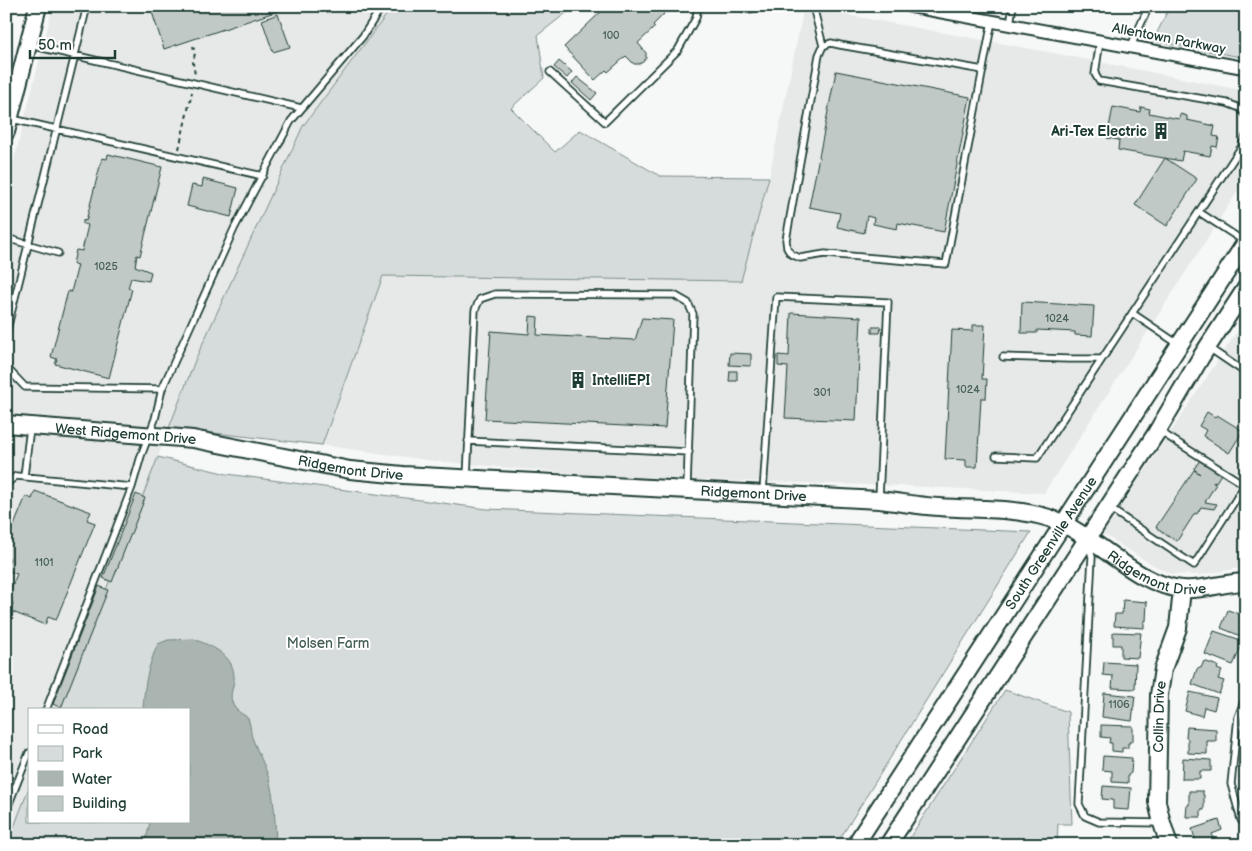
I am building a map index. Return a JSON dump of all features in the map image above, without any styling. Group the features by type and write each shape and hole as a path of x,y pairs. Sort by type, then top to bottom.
{"street":[{"path":"8,125 38,6"},
{"name":"Allentown Parkway","path":"909,6 1246,68"},
{"name":"South Greenville Avenue","path":"855,845 1062,523 1246,242"},
{"name":"South Greenville Avenue","path":"888,845 1158,430 1204,352 1246,288"},
{"path":"1179,344 1204,352"},
{"name":"West Ridgemont Drive","path":"6,424 193,439 244,450"},
{"name":"Ridgemont Drive","path":"244,450 350,470 467,479 879,500 938,507 1022,512 1036,514 1062,523 1148,578 1166,586 1182,589 1200,589 1246,582"},
{"name":"Collin Drive","path":"1170,845 1162,823 1158,802 1159,695 1163,669 1178,628 1182,589"}],"lane":[{"path":"6,334 87,6"},
{"path":"47,708 132,487 155,419 162,389 231,237 291,121 363,36 382,6"},
{"path":"550,72 605,122 678,50 696,18 698,6"},
{"path":"732,6 749,9 766,6"},
{"path":"813,6 823,46 819,55 786,240 787,248 791,254 800,258 825,254 946,264 992,21"},
{"path":"1010,24 1013,6"},
{"path":"1131,46 1149,6"},
{"path":"1100,41 1095,74 1099,81 1227,103 1240,108 1246,116"},
{"path":"823,46 831,44 840,45 982,70"},
{"path":"28,45 301,108"},
{"path":"8,125 57,129 263,176"},
{"path":"996,456 1037,458 1242,146 1246,136"},
{"path":"1199,212 1246,242"},
{"path":"6,238 58,253"},
{"path":"467,479 474,310 480,299 495,294 674,295 688,303 693,314 686,490"},
{"path":"762,494 776,297 888,302 879,500"},
{"path":"1132,313 1179,344"},
{"path":"1204,352 1246,373"},
{"path":"1003,357 1068,360 1102,358"},
{"path":"6,367 26,387 162,389"},
{"path":"24,476 30,426"},
{"path":"1108,507 1194,565 1245,485 1158,430"},
{"path":"468,441 689,452"},
{"path":"6,484 16,476 24,476 132,487"},
{"path":"1088,538 1092,557 1079,804 1085,816 1099,822 1162,823"},
{"path":"1246,696 1238,717 1231,784 1241,820 1246,825"},
{"path":"6,811 28,756"},
{"path":"6,785 15,788"}],"path":[{"path":"177,156 196,74 193,63 195,53 193,46"}],"shaded area":[{"path":"53,6 393,6 303,126 245,252 175,412 158,457 227,474 129,708 28,708 28,823 6,845 6,192"},
{"path":"804,7 1246,91 1246,178 1044,493 906,486 627,478 434,461 322,445 383,276 741,281 769,177"},
{"path":"1246,318 1246,567 1200,575 1171,574 1103,534"}],"green space":[{"path":"393,6 575,6 538,35 544,78 511,108 555,152 580,130 660,176 769,177 741,281 383,276 322,445 169,428 196,358 303,126"},
{"path":"1170,6 1246,6 1246,58 1153,41"},
{"name":"Molsen Farm","path":"158,457 227,474 487,509 1031,532 836,845 7,845 28,791 28,824 190,824 190,708 60,708"},
{"path":"1005,690 1068,712 1072,824 1058,824 1057,845 905,845"}],"water":[{"path":"194,639 220,652 230,662 233,668 234,679 231,695 232,702 239,712 248,718 252,738 269,779 276,845 145,845 150,824 190,824 190,708 143,708 147,676 152,660 158,644 168,640"}],"building":[{"path":"150,6 293,6 164,49"},
{"path":"607,6 657,6 664,14 653,25 655,27 638,43 646,53 646,58 643,62 634,64 626,56 608,72 606,70 595,80 564,47"},
{"path":"278,14 290,47 273,52 262,20"},
{"path":"559,61 572,72 567,78 554,67"},
{"path":"836,71 970,97 944,232 898,223 897,229 873,224 874,218 867,216 864,233 837,227 840,213 809,207"},
{"path":"577,77 597,93 591,100 572,83"},
{"name":"Ari-Tex Electric","path":"1113,107 1140,112 1141,107 1150,109 1149,113 1179,119 1180,114 1187,116 1187,120 1215,126 1213,136 1219,137 1217,147 1212,146 1210,156 1183,151 1181,161 1118,150 1119,140 1107,138"},
{"path":"108,154 162,167 140,256 137,255 135,266 151,272 149,281 131,278 128,288 132,289 109,378 55,364 57,359 51,357 68,291 71,292 78,265 73,264 76,250 82,251 88,225 83,224 83,220 86,221 102,158 107,159"},
{"path":"1165,158 1197,179 1167,226 1135,205"},
{"path":"203,179 238,188 231,217 187,206 192,185 202,187"},
{"path":"1022,302 1094,306 1092,336 1075,335 1075,332 1037,330 1037,333 1021,333"},
{"path":"791,313 861,317 856,421 785,418 788,367 778,366 778,355 789,356"},
{"name":"IntelliEPI","path":"530,316 538,317 537,335 635,340 642,318 673,320 665,428 485,419 491,331 529,334"},
{"path":"973,325 985,325 982,379 987,379 986,398 981,398 977,467 966,467 966,460 945,459 952,330 973,331"},
{"path":"872,327 881,327 880,333 872,333"},
{"path":"730,353 751,354 751,366 729,365"},
{"path":"730,371 737,371 737,381 729,381"},
{"path":"1207,412 1215,417 1217,415 1243,431 1229,453 1203,436 1206,430 1199,426"},
{"path":"1200,460 1221,474 1216,482 1214,481 1213,483 1216,484 1205,502 1217,504 1214,509 1201,507 1177,541 1156,527 1194,470 1200,474 1194,469"},
{"path":"35,491 91,512 87,520 95,523 56,620 48,617 45,625 10,611 13,603 6,600 17,574 6,570 10,558 6,556 6,545 26,496 32,499"},
{"path":"136,494 145,498 112,582 103,578"},
{"path":"99,586 108,590 61,708 53,704"},
{"path":"1123,600 1147,602 1144,628 1114,626 1115,614 1122,614"},
{"path":"1228,610 1244,616 1241,623 1246,625 1246,638 1221,628"},
{"path":"1214,631 1244,641 1233,665 1205,654"},
{"path":"1113,632 1141,633 1138,658 1121,657 1121,645 1113,645"},
{"path":"1204,661 1218,666 1217,669 1222,671 1218,679 1224,681 1219,694 1192,684 1197,669 1201,668"},
{"path":"1104,662 1136,664 1135,689 1112,688 1113,676 1103,675"},
{"path":"1190,692 1217,698 1214,710 1204,707 1202,716 1185,711"},
{"path":"1104,693 1135,696 1132,721 1102,717"},
{"path":"1101,725 1133,726 1133,741 1128,743 1128,748 1122,748 1122,752 1112,751 1112,743 1109,743 1110,738 1101,737"},
{"path":"1187,727 1216,729 1216,741 1207,741 1207,754 1188,753"},
{"path":"1103,756 1132,758 1128,783 1112,782 1112,771 1102,770"},
{"path":"1183,758 1211,760 1211,771 1200,771 1200,779 1182,779"},
{"path":"1103,786 1131,788 1129,810 1113,809 1113,800 1102,799"},
{"path":"1189,791 1203,791 1204,810 1201,810 1201,817 1186,817 1187,805 1189,805"},
{"path":"1219,820 1222,830 1212,834 1214,842 1209,843 1210,845 1197,845 1192,829"}],"place":[{"name":"Ari-Tex Electric","path":"1161,131"},
{"name":"IntelliEPI","path":"578,380"}]}
